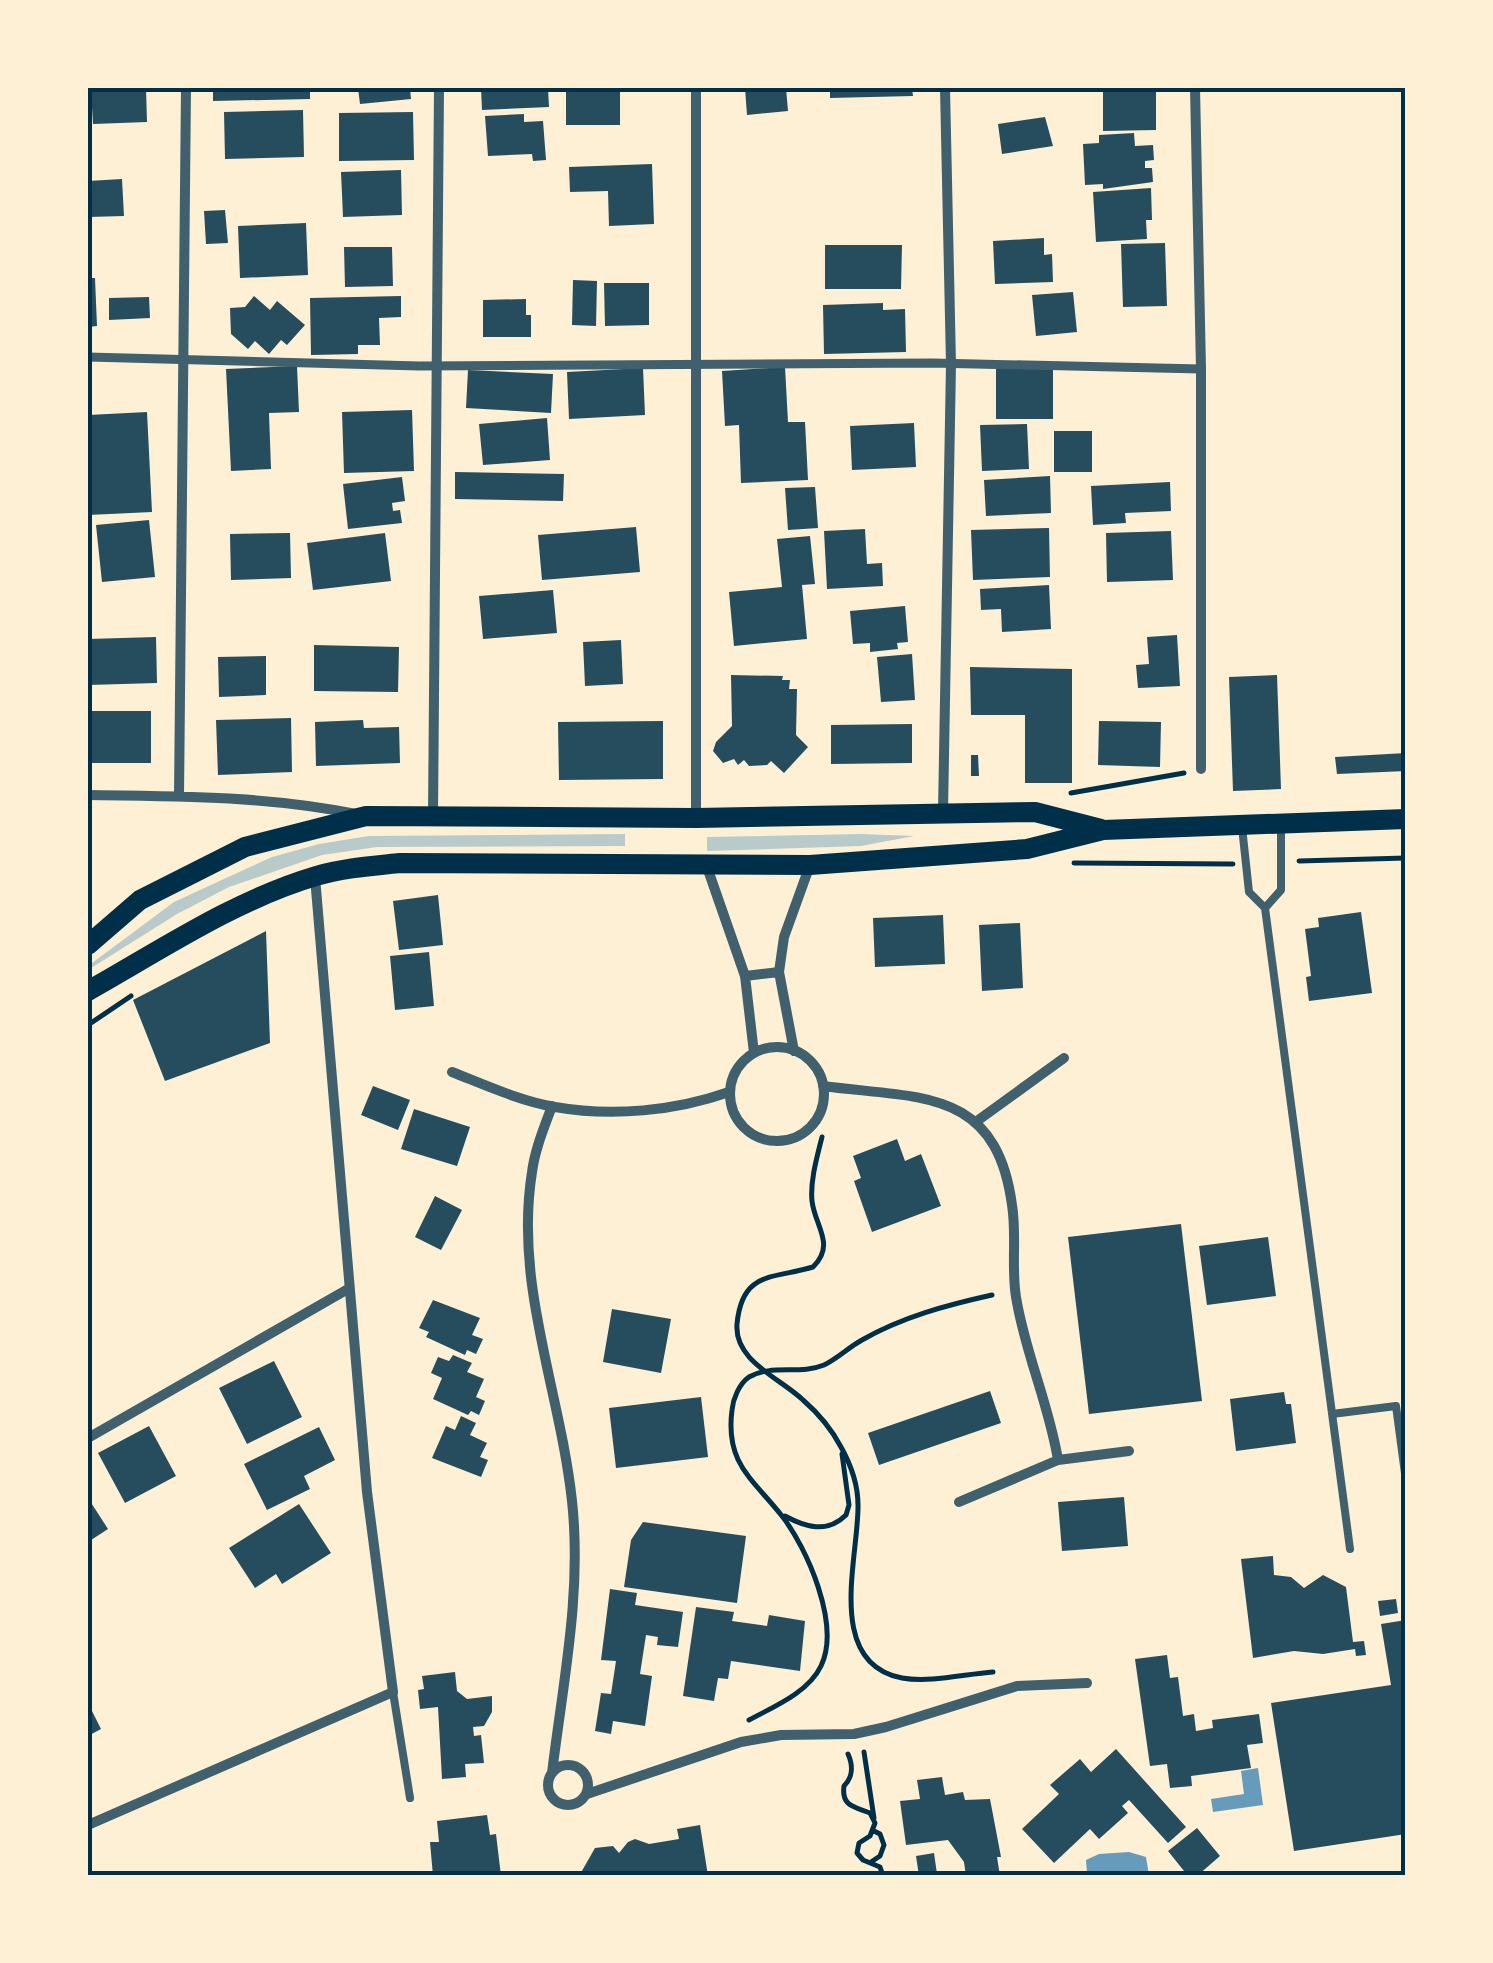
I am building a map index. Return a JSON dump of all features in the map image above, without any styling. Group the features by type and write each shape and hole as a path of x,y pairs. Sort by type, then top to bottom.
{"main road":[{"path":"88,944 140,900 245,847 366,816 696,818 1036,812 1103,830"},
{"path":"88,991 232,910 315,876 359,867 400,863 810,865 1027,849 1103,830 1406,819"}],"street":[{"path":"179,796 186,88"},
{"path":"433,816 439,88"},
{"path":"696,88 696,818"},
{"path":"943,812 951,364 945,88"},
{"path":"1195,88 1202,770"},
{"path":"88,358 439,365 951,364 1200,369"},
{"path":"88,795 304,804 366,816"},
{"path":"794,1051 779,972 784,937 810,865"},
{"path":"707,867 745,976 754,1053"},
{"path":"88,1825 394,1692 366,1492 315,876"},
{"path":"745,976 779,972"},
{"path":"781,1048 794,1051 817,1071 823,1086 822,1107 816,1120 796,1137 769,1140 745,1129 731,1106 734,1074 754,1053 781,1048"},
{"path":"977,1121 1064,1058"},
{"path":"452,1072 552,1106 607,1110 673,1108 730,1092"},
{"path":"823,1086 914,1095 977,1121 995,1144 1007,1175 1013,1208 1015,1291 1024,1339 1052,1420 1058,1460"},
{"path":"552,1106 532,1168 527,1245 532,1296 569,1476 574,1527 576,1570 569,1662 549,1792 557,1802 577,1803 586,1794 741,1742 781,1735 854,1734 886,1728 1017,1686 1086,1682"},
{"path":"88,1438 348,1288"},
{"path":"958,1502 1058,1460 1130,1452"},
{"path":"552,1772 566,1765 582,1770 587,1777 586,1794"}],"lane":[{"path":"1265,908 1281,890 1281,826"},
{"path":"1242,827 1249,892 1265,908 1350,1550"},
{"path":"1332,1414 1396,1406 1406,1480"},
{"path":"394,1692 410,1798"}],"path":[{"path":"1071,793 1202,770"},
{"path":"1281,861 1406,858"},
{"path":"1061,863 1246,863"},
{"path":"822,1137 812,1198 824,1236 819,1261 812,1268 770,1275 754,1282 740,1309 738,1338 744,1352 805,1402 841,1446 853,1473 858,1501 850,1577 852,1622 858,1644 880,1667 905,1678 998,1671"},
{"path":"742,1724 805,1686 821,1666 826,1645 817,1581 781,1514 739,1467 730,1423 738,1392 749,1377 766,1371 802,1371 825,1364 860,1340 894,1324 945,1306 992,1296"},
{"path":"781,1514 810,1527 827,1526 846,1515 849,1505 841,1446"},
{"path":"864,1752 874,1827 856,1848 859,1856 880,1867 883,1876"},
{"path":"848,1754 852,1766 844,1786 845,1800 852,1808 870,1814 883,1839 884,1851 870,1863"}],"shaded area":[{"path":"625,834 625,846 377,847 322,855 229,887 177,914 88,970 88,966 174,902 272,857 319,844 369,836"},
{"path":"914,836 861,846 707,851 707,837"}],"water":[{"path":"1258,1768 1263,1805 1213,1812 1211,1799 1244,1794 1241,1771"},
{"path":"1129,1852 1146,1857 1149,1875 1087,1873 1086,1860 1099,1854"}],"building":[{"path":"90,88 146,89 147,122 93,124 92,107 88,107"},
{"path":"213,88 310,88 310,99 213,101"},
{"path":"358,88 410,88 411,99 360,104"},
{"path":"481,88 548,88 549,107 482,110"},
{"path":"566,88 620,88 620,125 566,125"},
{"path":"745,88 786,88 788,111 747,115"},
{"path":"830,88 912,88 913,96 830,98"},
{"path":"1156,88 1156,130 1103,131 1103,89"},
{"path":"303,110 304,157 225,159 224,112"},
{"path":"413,112 414,160 339,161 339,113"},
{"path":"524,114 524,122 543,121 546,160 533,161 532,154 488,156 485,116"},
{"path":"1045,117 1053,146 1002,154 998,124"},
{"path":"1134,133 1135,146 1153,145 1154,160 1145,161 1145,168 1152,168 1153,182 1103,189 1103,184 1085,185 1083,144 1099,143 1099,135"},
{"path":"652,164 654,224 609,226 608,191 570,192 569,167"},
{"path":"401,170 402,215 343,217 341,172"},
{"path":"122,179 124,216 88,217 88,181"},
{"path":"1151,188 1152,220 1146,220 1147,239 1096,242 1093,192"},
{"path":"225,210 228,243 206,244 204,211"},
{"path":"306,223 308,275 240,278 238,226"},
{"path":"1044,238 1044,255 1052,254 1053,282 995,284 993,241"},
{"path":"1165,243 1167,306 1123,307 1121,244"},
{"path":"825,245 902,245 901,289 825,289"},
{"path":"344,247 392,247 393,286 345,287"},
{"path":"88,278 95,278 97,326 88,327"},
{"path":"573,280 597,281 596,326 572,325"},
{"path":"604,283 649,283 649,325 605,326"},
{"path":"1073,292 1077,332 1036,336 1032,295"},
{"path":"254,296 270,310 277,301 305,325 287,345 281,340 269,354 255,341 248,349 231,334 230,308 245,307"},
{"path":"401,296 401,317 379,318 380,345 358,345 358,354 311,355 310,298"},
{"path":"149,297 150,318 109,320 109,298"},
{"path":"526,299 531,337 483,337 483,300"},
{"path":"883,303 883,310 905,309 906,352 824,354 823,305"},
{"path":"996,364 1053,364 1053,419 996,419"},
{"path":"297,366 299,412 269,413 271,469 231,471 226,369"},
{"path":"785,367 788,422 805,422 808,480 741,483 739,425 725,426 722,371"},
{"path":"643,368 645,415 569,419 567,372"},
{"path":"468,370 553,374 551,413 466,408"},
{"path":"412,410 414,471 344,473 342,412"},
{"path":"147,412 152,512 88,515 88,415"},
{"path":"547,418 550,460 483,465 479,424"},
{"path":"914,423 916,467 852,470 850,426"},
{"path":"1027,424 1029,469 982,471 980,425"},
{"path":"1054,431 1092,431 1092,472 1054,472"},
{"path":"455,472 564,474 563,501 455,499"},
{"path":"1050,476 1051,513 986,516 984,480"},
{"path":"402,477 405,501 392,503 393,511 400,510 402,523 348,529 343,484"},
{"path":"1170,482 1171,511 1125,513 1126,523 1093,525 1091,486"},
{"path":"815,487 818,528 788,530 785,488"},
{"path":"149,520 155,577 102,582 96,525"},
{"path":"636,527 640,572 542,580 538,535"},
{"path":"1049,528 1050,577 973,580 971,530"},
{"path":"865,529 867,564 882,563 883,586 827,589 824,531"},
{"path":"1171,531 1173,580 1107,582 1106,533"},
{"path":"290,533 291,578 231,580 230,534"},
{"path":"385,533 391,581 313,590 307,543"},
{"path":"810,536 815,584 802,585 807,639 734,646 729,592 782,587 777,539"},
{"path":"1049,585 1051,629 1002,632 1001,609 981,610 980,589"},
{"path":"553,590 557,633 483,639 479,596"},
{"path":"905,606 908,642 897,643 898,649 870,652 870,643 853,644 850,611"},
{"path":"1177,635 1180,686 1138,688 1136,665 1149,664 1147,637"},
{"path":"156,637 157,683 88,685 88,639"},
{"path":"621,640 623,684 585,686 583,642"},
{"path":"314,645 399,647 398,692 314,691"},
{"path":"912,654 915,700 881,702 877,657"},
{"path":"266,656 266,695 219,697 218,657"},
{"path":"970,667 1072,669 1072,783 1025,783 1025,715 971,715"},
{"path":"731,675 783,676 782,680 790,680 789,689 797,689 796,735 808,747 784,773 771,761 767,765 749,766 744,760 738,765 734,759 723,763 713,751 716,742 732,726"},
{"path":"1277,675 1281,789 1233,791 1229,677"},
{"path":"88,711 151,711 151,763 88,763"},
{"path":"291,718 292,772 218,775 216,720"},
{"path":"363,720 364,728 399,727 400,763 316,766 315,722"},
{"path":"663,721 663,779 559,780 558,722"},
{"path":"1099,721 1161,722 1160,767 1098,765"},
{"path":"912,724 912,763 831,764 831,725"},
{"path":"1406,753 1406,771 1337,774 1335,757"},
{"path":"971,755 978,755 979,776 971,776"},
{"path":"438,895 443,945 399,950 393,901"},
{"path":"1361,912 1372,993 1309,1001 1306,977 1311,976 1305,929 1319,927 1318,918"},
{"path":"943,915 945,964 875,967 873,918"},
{"path":"1020,923 1023,988 982,991 979,925"},
{"path":"266,931 270,1043 165,1081 133,1000"},
{"path":"429,952 434,1006 395,1010 390,956"},
{"path":"373,1086 410,1100 398,1130 361,1115"},
{"path":"414,1109 470,1127 457,1166 401,1149"},
{"path":"897,1139 905,1161 921,1154 941,1206 872,1232 854,1181 861,1178 853,1156"},
{"path":"435,1196 462,1210 441,1250 415,1237"},
{"path":"1181,1224 1202,1401 1089,1414 1068,1237"},
{"path":"1268,1237 1276,1296 1207,1305 1199,1246"},
{"path":"433,1300 480,1318 472,1335 483,1339 476,1354 467,1350 465,1355 426,1337 429,1332 419,1328"},
{"path":"612,1309 671,1319 661,1373 603,1362"},
{"path":"453,1355 472,1363 467,1372 484,1379 476,1397 485,1401 479,1415 471,1411 468,1415 433,1399 442,1378 431,1373 438,1357 449,1361"},
{"path":"274,1361 302,1417 247,1444 219,1388"},
{"path":"990,1391 1001,1423 879,1465 868,1433"},
{"path":"1284,1392 1286,1404 1291,1404 1296,1443 1236,1451 1230,1399"},
{"path":"701,1397 708,1457 616,1468 609,1408"},
{"path":"461,1416 476,1423 470,1435 487,1443 480,1457 488,1460 481,1477 432,1458 446,1426 455,1430"},
{"path":"149,1426 176,1476 125,1503 98,1453"},
{"path":"319,1427 335,1460 304,1476 310,1489 267,1510 244,1464"},
{"path":"1124,1497 1128,1546 1062,1551 1058,1502"},
{"path":"88,1498 108,1529 88,1542"},
{"path":"299,1504 331,1553 282,1584 276,1574 255,1588 229,1548"},
{"path":"643,1522 746,1536 737,1603 624,1587 631,1540"},
{"path":"1273,1556 1274,1575 1291,1577 1304,1588 1323,1575 1346,1587 1353,1642 1364,1641 1366,1655 1356,1656 1355,1649 1323,1654 1294,1651 1253,1658 1241,1559"},
{"path":"610,1589 637,1593 635,1605 683,1612 678,1647 657,1645 658,1637 646,1635 640,1674 652,1676 645,1726 613,1721 611,1734 595,1731 601,1693 611,1694 616,1661 601,1660"},
{"path":"1396,1599 1398,1613 1380,1616 1378,1601"},
{"path":"696,1607 734,1612 732,1621 767,1626 769,1615 805,1621 800,1671 731,1661 728,1679 718,1678 714,1701 683,1696"},
{"path":"1406,1620 1406,1834 1294,1851 1271,1703 1391,1685 1381,1624"},
{"path":"1167,1655 1170,1678 1178,1677 1183,1716 1194,1714 1196,1731 1213,1728 1212,1720 1259,1714 1263,1743 1247,1745 1251,1768 1191,1776 1192,1786 1170,1788 1167,1764 1150,1766 1135,1659"},
{"path":"455,1672 457,1691 467,1699 492,1696 492,1712 484,1726 473,1727 474,1736 481,1735 484,1763 465,1764 466,1777 442,1779 438,1707 420,1709 418,1690 424,1689 422,1676"},
{"path":"88,1703 101,1729 88,1736"},
{"path":"1116,1749 1186,1827 1168,1843 1129,1800 1122,1806 1128,1813 1099,1839 1090,1829 1054,1863 1022,1829 1059,1794 1050,1785 1080,1759 1091,1772"},
{"path":"942,1777 945,1795 963,1792 965,1800 990,1799 1001,1857 997,1857 1000,1876 966,1876 964,1862 948,1840 906,1845 900,1801 920,1799 917,1780"},
{"path":"487,1815 490,1835 496,1834 501,1876 433,1876 430,1842 439,1842 437,1821"},
{"path":"700,1825 708,1876 579,1876 595,1848 613,1846 619,1853 635,1839 649,1844 679,1839 677,1829"},
{"path":"1197,1828 1220,1856 1197,1876 1188,1876 1168,1851"},
{"path":"934,1853 937,1874 919,1876 916,1856"}]}
